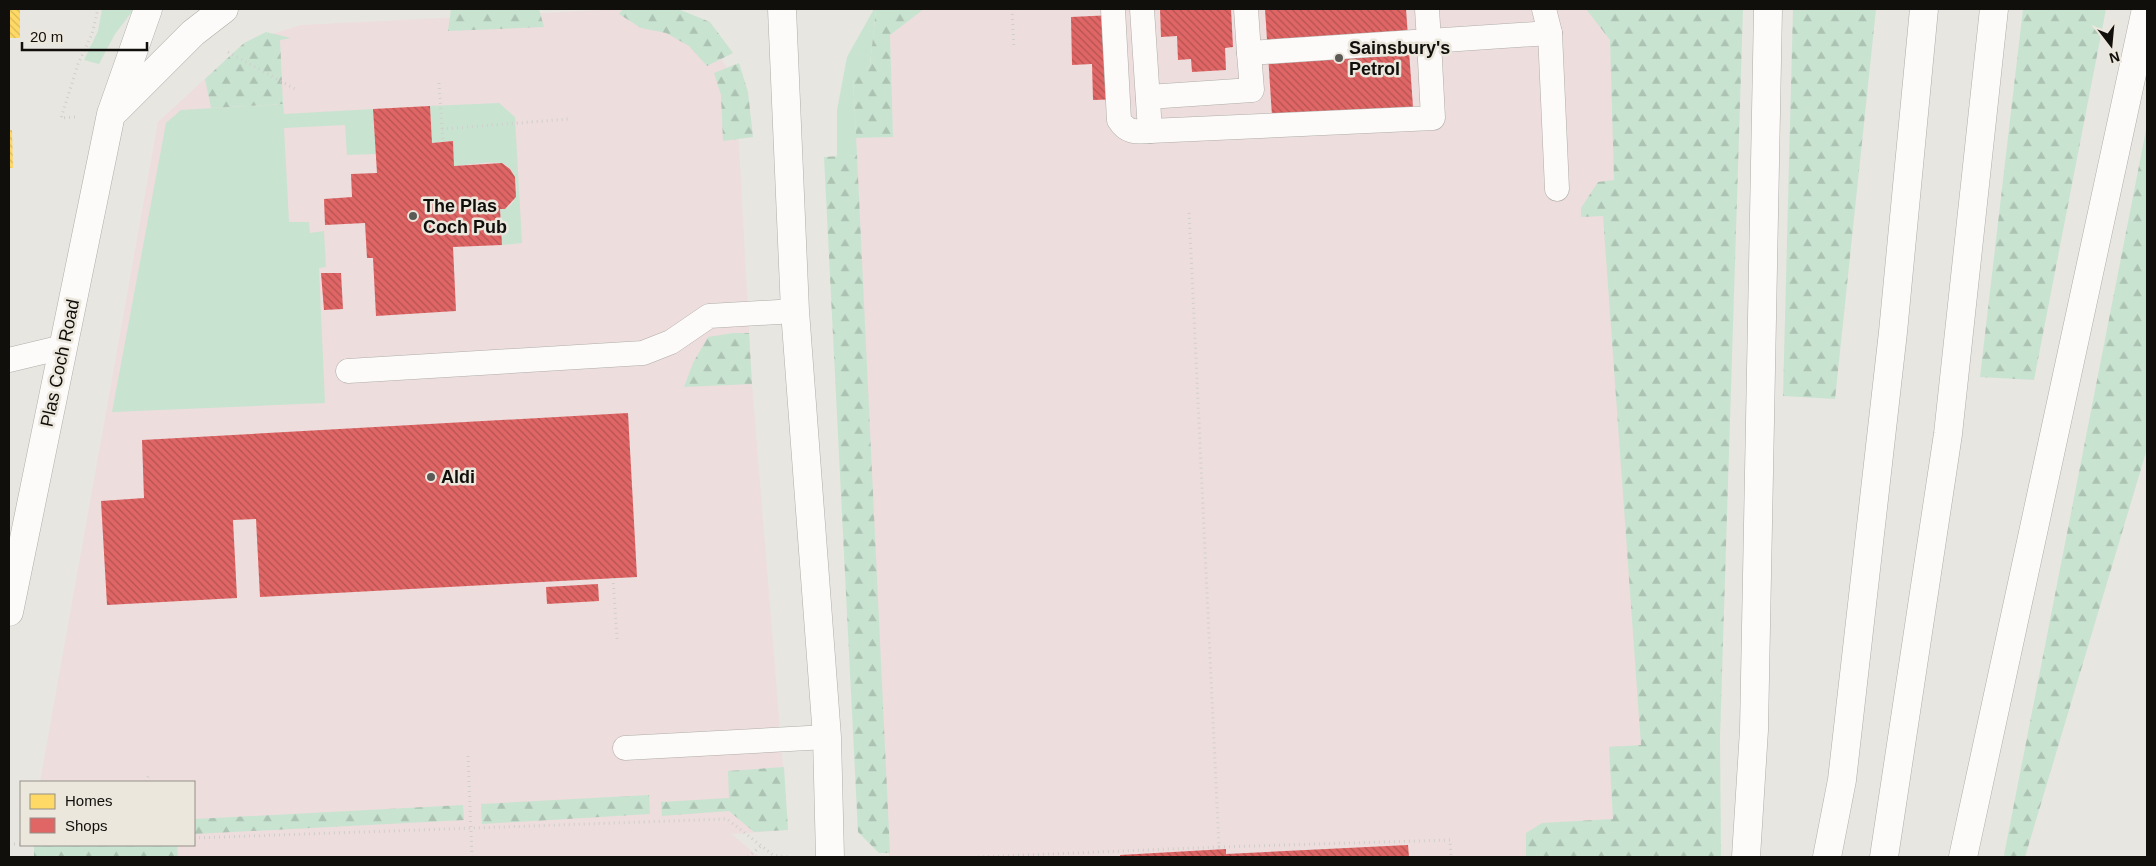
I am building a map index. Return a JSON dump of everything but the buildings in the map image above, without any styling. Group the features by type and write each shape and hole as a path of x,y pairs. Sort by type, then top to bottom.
{"main road":[{"name":"Plas Coch Road","path":"9,612 111,114 148,9"},
{"path":"111,114 193,33 224,9"},
{"path":"782,9 795,311 827,737 830,857"},
{"path":"1746,857 1754,730 1768,9"},
{"path":"1828,857 1843,770 1893,332 1924,9"},
{"path":"1884,857 1948,434 1994,9"},
{"path":"1963,857 2146,9"}],"lane":[{"path":"1113,9 1119,120 1125,129 1135,132 1433,118 1426,9"},
{"path":"1142,9 1150,131"},
{"path":"1148,96 1252,90 1246,9"},
{"path":"1544,9 1550,33 1557,189"},
{"path":"1249,53 1550,33"},
{"path":"348,371 643,353 671,342 709,316 795,311"},
{"path":"9,360 64,347"},
{"path":"624,748 827,737"}],"path":[{"path":"61,118 78,64 92,34 98,9"},
{"path":"1012,9 1014,49"},
{"path":"193,33 295,89"},
{"path":"439,83 443,142"},
{"path":"442,129 569,119"},
{"path":"1188,211 1219,847"},
{"path":"613,578 617,640"},
{"path":"468,756 472,857"},
{"path":"146,781 149,774"},
{"path":"195,838 726,819 773,855 788,857"},
{"path":"978,857 1450,840 1451,857"},
{"path":"748,857 761,846"}],"shaded area":[{"path":"626,9 707,38 727,68 736,94 752,384 788,830 731,834 759,857 34,857 34,846 195,846 195,781 40,781 158,122 244,43 301,25"},
{"path":"924,9 1690,9 1682,857 889,857 856,138 893,137 890,35"}],"green space":[{"path":"102,9 134,9 115,34 99,64 84,60 98,31"},
{"path":"451,9 539,9 544,27 448,31"},
{"path":"623,9 678,9 710,22 733,53 707,66 689,46 666,33 641,28 619,14"},
{"path":"874,9 876,9 870,65 853,78 857,155 837,157 837,110 847,57"},
{"path":"876,9 924,9 890,35 893,137 856,138 853,77 870,65"},
{"path":"1586,9 1743,9 1720,737 1721,857 1526,857 1526,833 1542,823 1613,819 1609,747 1641,745 1603,216 1581,217 1581,208 1598,182 1614,180 1610,40"},
{"path":"1793,9 1876,9 1835,399 1783,396"},
{"path":"2023,9 2106,9 2034,380 1980,377"},
{"path":"266,32 291,38 280,40 283,104 211,108 205,79 244,43"},
{"path":"739,63 748,92 753,137 723,141 721,95 714,73"},
{"path":"499,103 515,117 522,243 502,245 500,209 507,207 516,196 516,179 513,172 508,166 501,163 454,166 453,141 432,143 430,106"},
{"path":"283,104 284,114 373,109 376,154 347,155 345,125 284,128 289,222 309,222 310,233 324,231 326,267 319,268 325,403 112,412 166,123 181,110"},
{"path":"2147,125 2147,449 2025,857 2006,857 2004,855"},
{"path":"857,155 890,853 879,853 858,832 824,157"},
{"path":"733,333 749,333 752,384 684,387 693,363 708,337"},
{"path":"784,767 788,830 754,832 729,811 662,816 661,802 729,798 728,771"},
{"path":"649,795 650,814 482,824 481,804"},
{"path":"463,805 464,820 195,834 195,819"},
{"path":"34,846 177,846 178,857 34,857"}],"place":[{"name":"Sainsbury's Petrol","path":"1339,58"},
{"name":"The Plas Coch Pub","path":"413,216"},
{"name":"Aldi","path":"431,477"}]}
